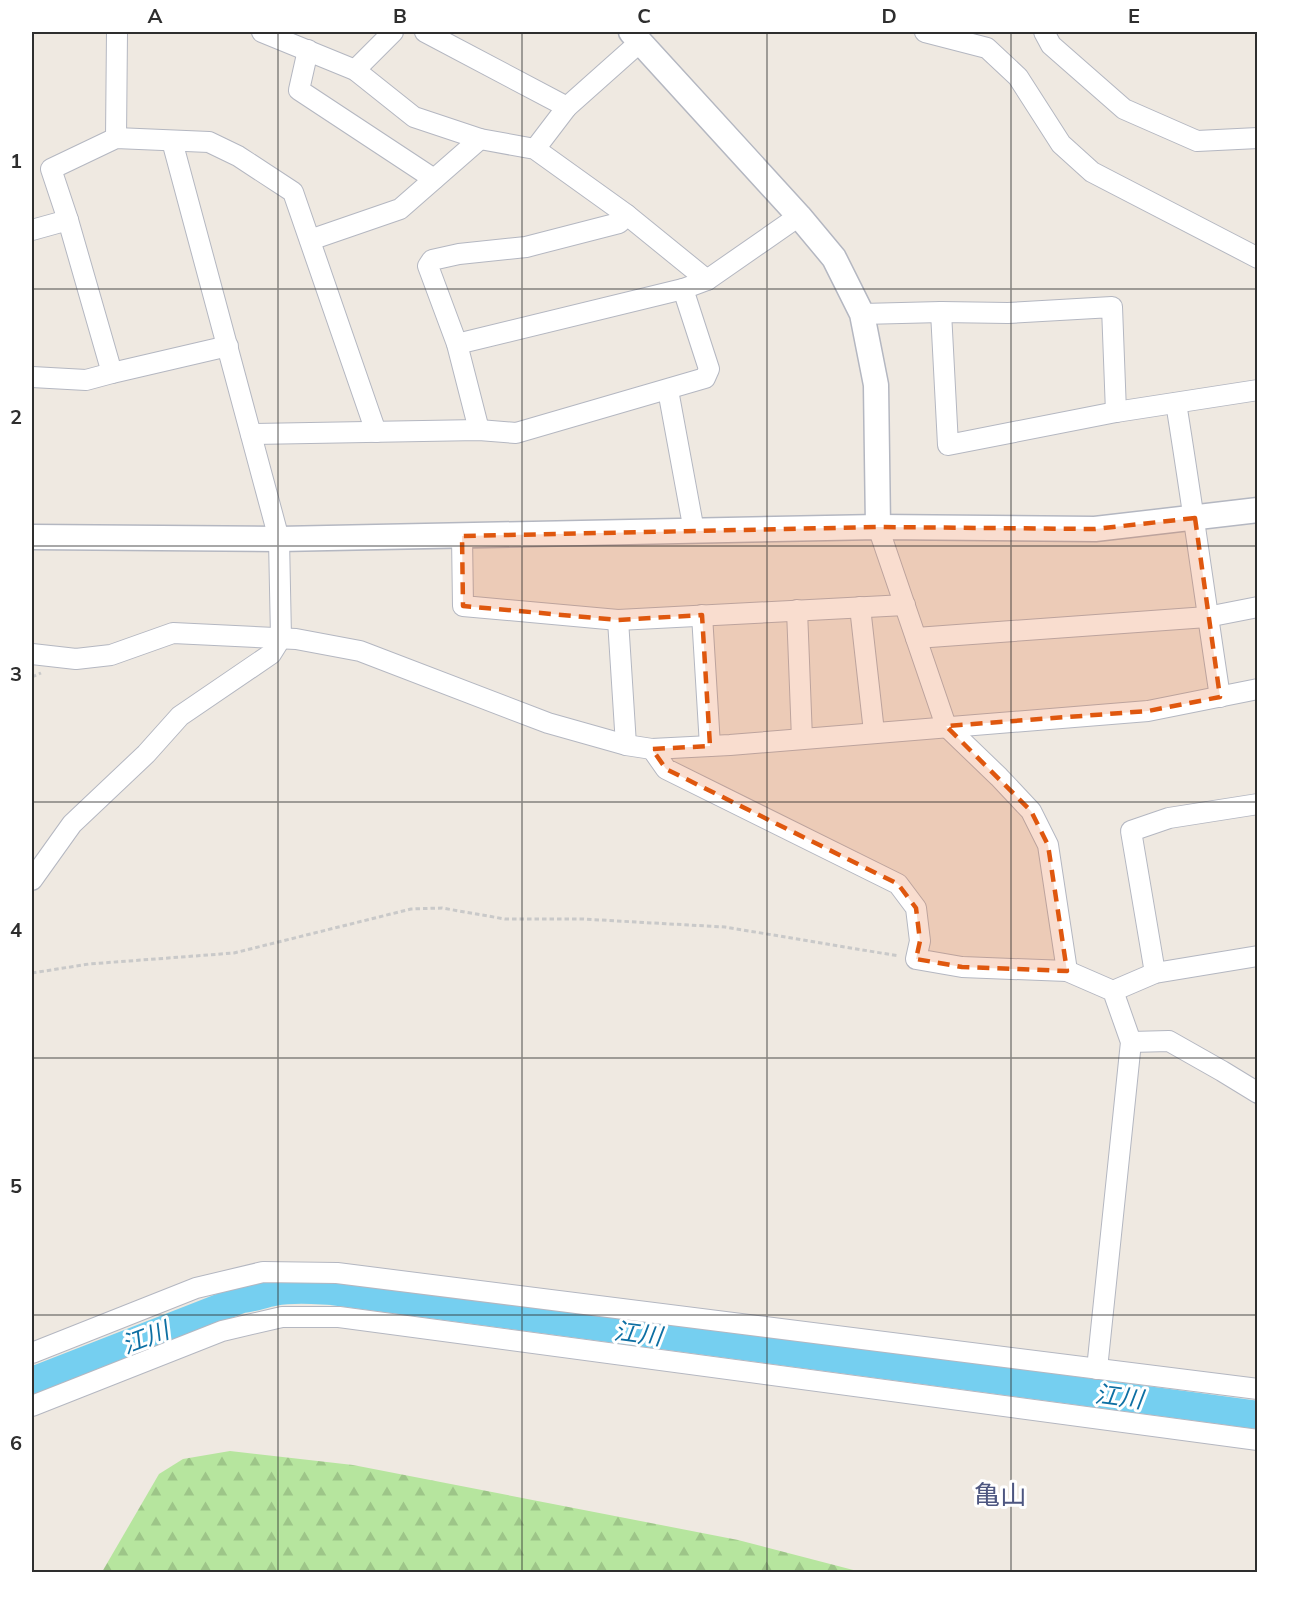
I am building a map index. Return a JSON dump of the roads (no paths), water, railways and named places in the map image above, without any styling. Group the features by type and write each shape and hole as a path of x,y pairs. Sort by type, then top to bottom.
{"street":[{"path":"116,138 117,32"},
{"path":"262,32 355,70 414,117 480,139 535,149 627,215 707,280"},
{"path":"355,70 393,32"},
{"path":"425,32 567,107"},
{"path":"925,32 987,48 1018,77 1061,144 1092,172 1257,258"},
{"path":"1044,32 1051,45 1124,109 1197,141 1257,138"},
{"path":"535,149 567,107 635,37 799,216 834,258 862,314 876,385 879,527 946,726 999,777 1031,812 1048,845 1067,971"},
{"path":"308,50 299,90 434,179"},
{"path":"112,372 51,169 116,138 209,142 238,156 293,192 376,432"},
{"path":"310,240 400,209 480,139"},
{"path":"32,880 72,824 146,754 180,716 272,654 281,638 279,539 172,141"},
{"path":"479,430 457,344 428,266 432,260 459,254 526,247 619,223 627,215"},
{"path":"457,344 683,289 707,280 799,216"},
{"path":"32,230 68,220"},
{"path":"251,434 479,430 516,433 705,378 709,369 683,289"},
{"path":"862,314 1008,313 1112,307 1116,412"},
{"path":"940,312 948,445 1116,412 1257,390"},
{"path":"32,377 86,380 228,346"},
{"path":"668,390 694,531"},
{"path":"1176,403 1220,697"},
{"path":"32,537 279,539 879,527 1095,530 1257,510"},
{"path":"462,536 463,606 618,620 905,605"},
{"path":"860,607 874,732"},
{"path":"916,638 1207,617 1257,607"},
{"path":"797,610 802,739"},
{"path":"702,615 710,746"},
{"path":"618,620 626,745"},
{"path":"32,654 76,659 111,655 173,633 281,638 360,651 548,723 626,745 652,749 1148,711 1257,689"},
{"path":"652,749 666,769 898,884 916,908 920,941 916,959 962,967 1067,971 1113,991 1155,973 1257,956"},
{"path":"1155,973 1131,831 1169,818 1257,804"},
{"path":"1097,1369 1131,1041 1113,991"},
{"path":"1131,1041 1169,1041 1257,1094"},
{"path":"32,1353 196,1288 262,1272 337,1273 1257,1389"},
{"path":"32,1406 222,1331 282,1317 339,1317 1257,1440"}],"waterway":[{"name":"江川","path":"32,1381 242,1299 281,1291 310,1290 332,1291 1258,1415"}],"district":[{"name":"亀山","path":"1000,1494"}]}
